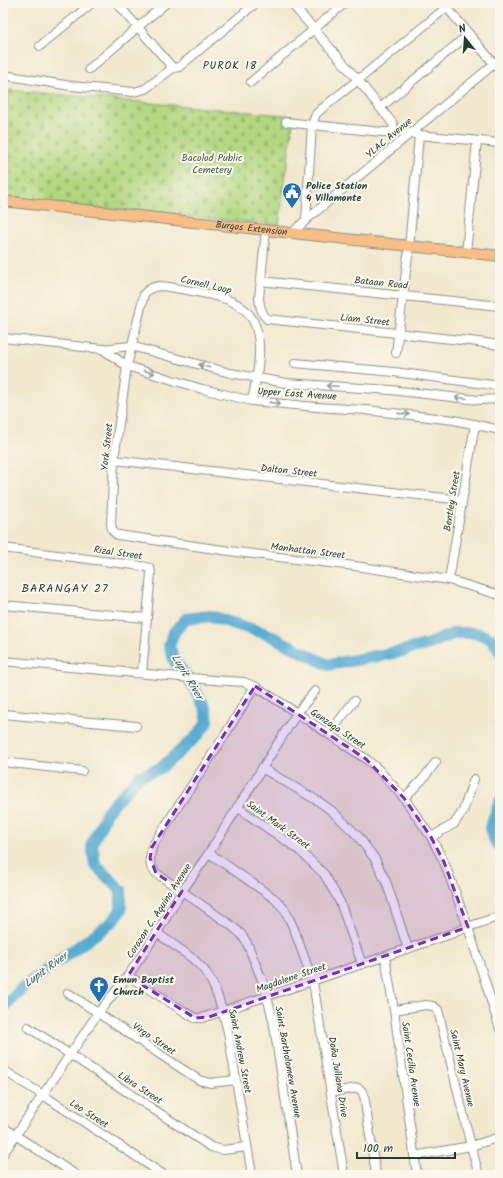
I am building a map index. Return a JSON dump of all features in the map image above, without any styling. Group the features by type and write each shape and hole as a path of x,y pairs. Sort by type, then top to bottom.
{"main road":[{"name":"Burgos Extension","path":"3,201 500,256"}],"street":[{"path":"40,46 92,3"},
{"path":"117,3 173,68"},
{"path":"89,69 166,3"},
{"path":"3,76 71,86 134,92 145,89 173,68 179,67 256,3"},
{"path":"291,3 358,80 393,124 394,130"},
{"path":"251,82 345,3"},
{"path":"306,220 312,125 316,114 445,5 469,34 497,62 500,71"},
{"path":"380,108 469,34"},
{"name":"YLAC Avenue","path":"292,233 410,133 497,62"},
{"path":"286,122 382,132 394,130 419,135 500,143"},
{"path":"396,353 404,295 419,135"},
{"path":"466,253 476,141"},
{"path":"260,281 266,230"},
{"name":"Bataan Road","path":"260,281 500,306"},
{"name":"Liam Street","path":"260,281 258,298 259,305 263,314 267,318 500,345"},
{"name":"Cornell Loop","path":"131,346 144,294 153,286 218,296 228,299 241,306 248,312 254,321 260,350 256,378"},
{"name":"Upper East Avenue","path":"3,338 102,349 131,346 256,378 286,382 391,390 479,400 500,400"},
{"name":"York Street","path":"113,531 111,524 114,460 131,346"},
{"name":"Upper East Avenue","path":"102,349 127,366 225,395 252,401 428,416 500,430"},
{"path":"295,363 394,372 500,386"},
{"path":"252,401 256,378"},
{"name":"Bentley Street","path":"449,580 475,424"},
{"name":"Dalton Street","path":"114,460 462,500"},
{"name":"Manhattan Street","path":"113,531 118,535 238,552 355,566 449,580 500,595"},
{"name":"Rizal Street","path":"3,548 150,568 151,572 142,673"},
{"path":"3,605 146,618"},
{"name":"Gonzaga Street","path":"3,661 236,681 249,684 255,686 297,713 366,760 378,769 404,798 431,836 444,862 468,927 500,1029"},
{"name":"Saint Bartholomew Avenue","path":"255,686 152,847 150,858 151,867 156,873 232,926 241,934 247,943 264,985 273,1020 297,1175"},
{"name":"Corazon C. Aquino Avenue","path":"3,1154 98,1013 128,976 157,933 182,891 209,852 297,713 315,691"},
{"path":"329,734 354,701"},
{"path":"3,714 136,726"},
{"path":"3,762 82,771"},
{"path":"404,798 422,780 436,762"},
{"path":"262,768 318,801 332,811 357,835 375,859 387,884 408,949"},
{"path":"431,836 454,824 463,811 474,778"},
{"name":"Saint Mark Street","path":"237,807 299,850 324,874 340,902 362,964"},
{"name":"Doña Julliana Drive","path":"209,852 275,899 284,910 294,929 313,982 344,1175"},
{"name":"Magdalene Street","path":"128,976 195,1018 209,1017 500,916"},
{"name":"Saint Andrew Street","path":"157,933 193,960 206,974 213,986 228,1032 252,1175"},
{"name":"Saint Cecilia Avenue","path":"385,956 418,1175"},
{"name":"Virgo Street","path":"68,993 199,1080 210,1083 236,1080"},
{"name":"Saint Mary Avenue","path":"394,1010 426,1005 433,1006 438,1010 470,1146 479,1175"},
{"name":"Libra Street","path":"28,1026 211,1147 223,1150 248,1147"},
{"name":"Leo Street","path":"3,1070 164,1175"},
{"path":"331,1092 358,1088 364,1095 376,1175"},
{"path":"3,1127 76,1175"},
{"path":"414,1156 470,1146 500,1137"}],"highlighted area":[{"path":"255,686 366,759 404,798 431,837 444,862 468,927 209,1017 195,1018 128,976 182,891 156,873 150,858 152,847"}],"green space":[{"name":"Bacolod Public Cemetery","path":"9,90 294,116 279,225 3,199 3,151"}],"waterway":[{"name":"Lupit River","path":"3,1009 23,987 112,922 121,910 121,890 95,865 92,844 108,810 140,776 161,768 198,735 208,721 205,708 189,679 175,662 169,646 174,632 186,619 210,616 267,634 328,665 398,652 429,644 455,633 477,633 492,639 500,652"},
{"name":"Lupit River","path":"500,801 490,828 496,843 500,846"}],"place":[{"name":"Police Station 4 Villamonte","path":"292,209"},
{"name":"Emun Baptist Church","path":"99,1003"}],"district":[{"name":"PUROK 18","path":"230,66"},
{"name":"BARANGAY 27","path":"65,588"}]}
